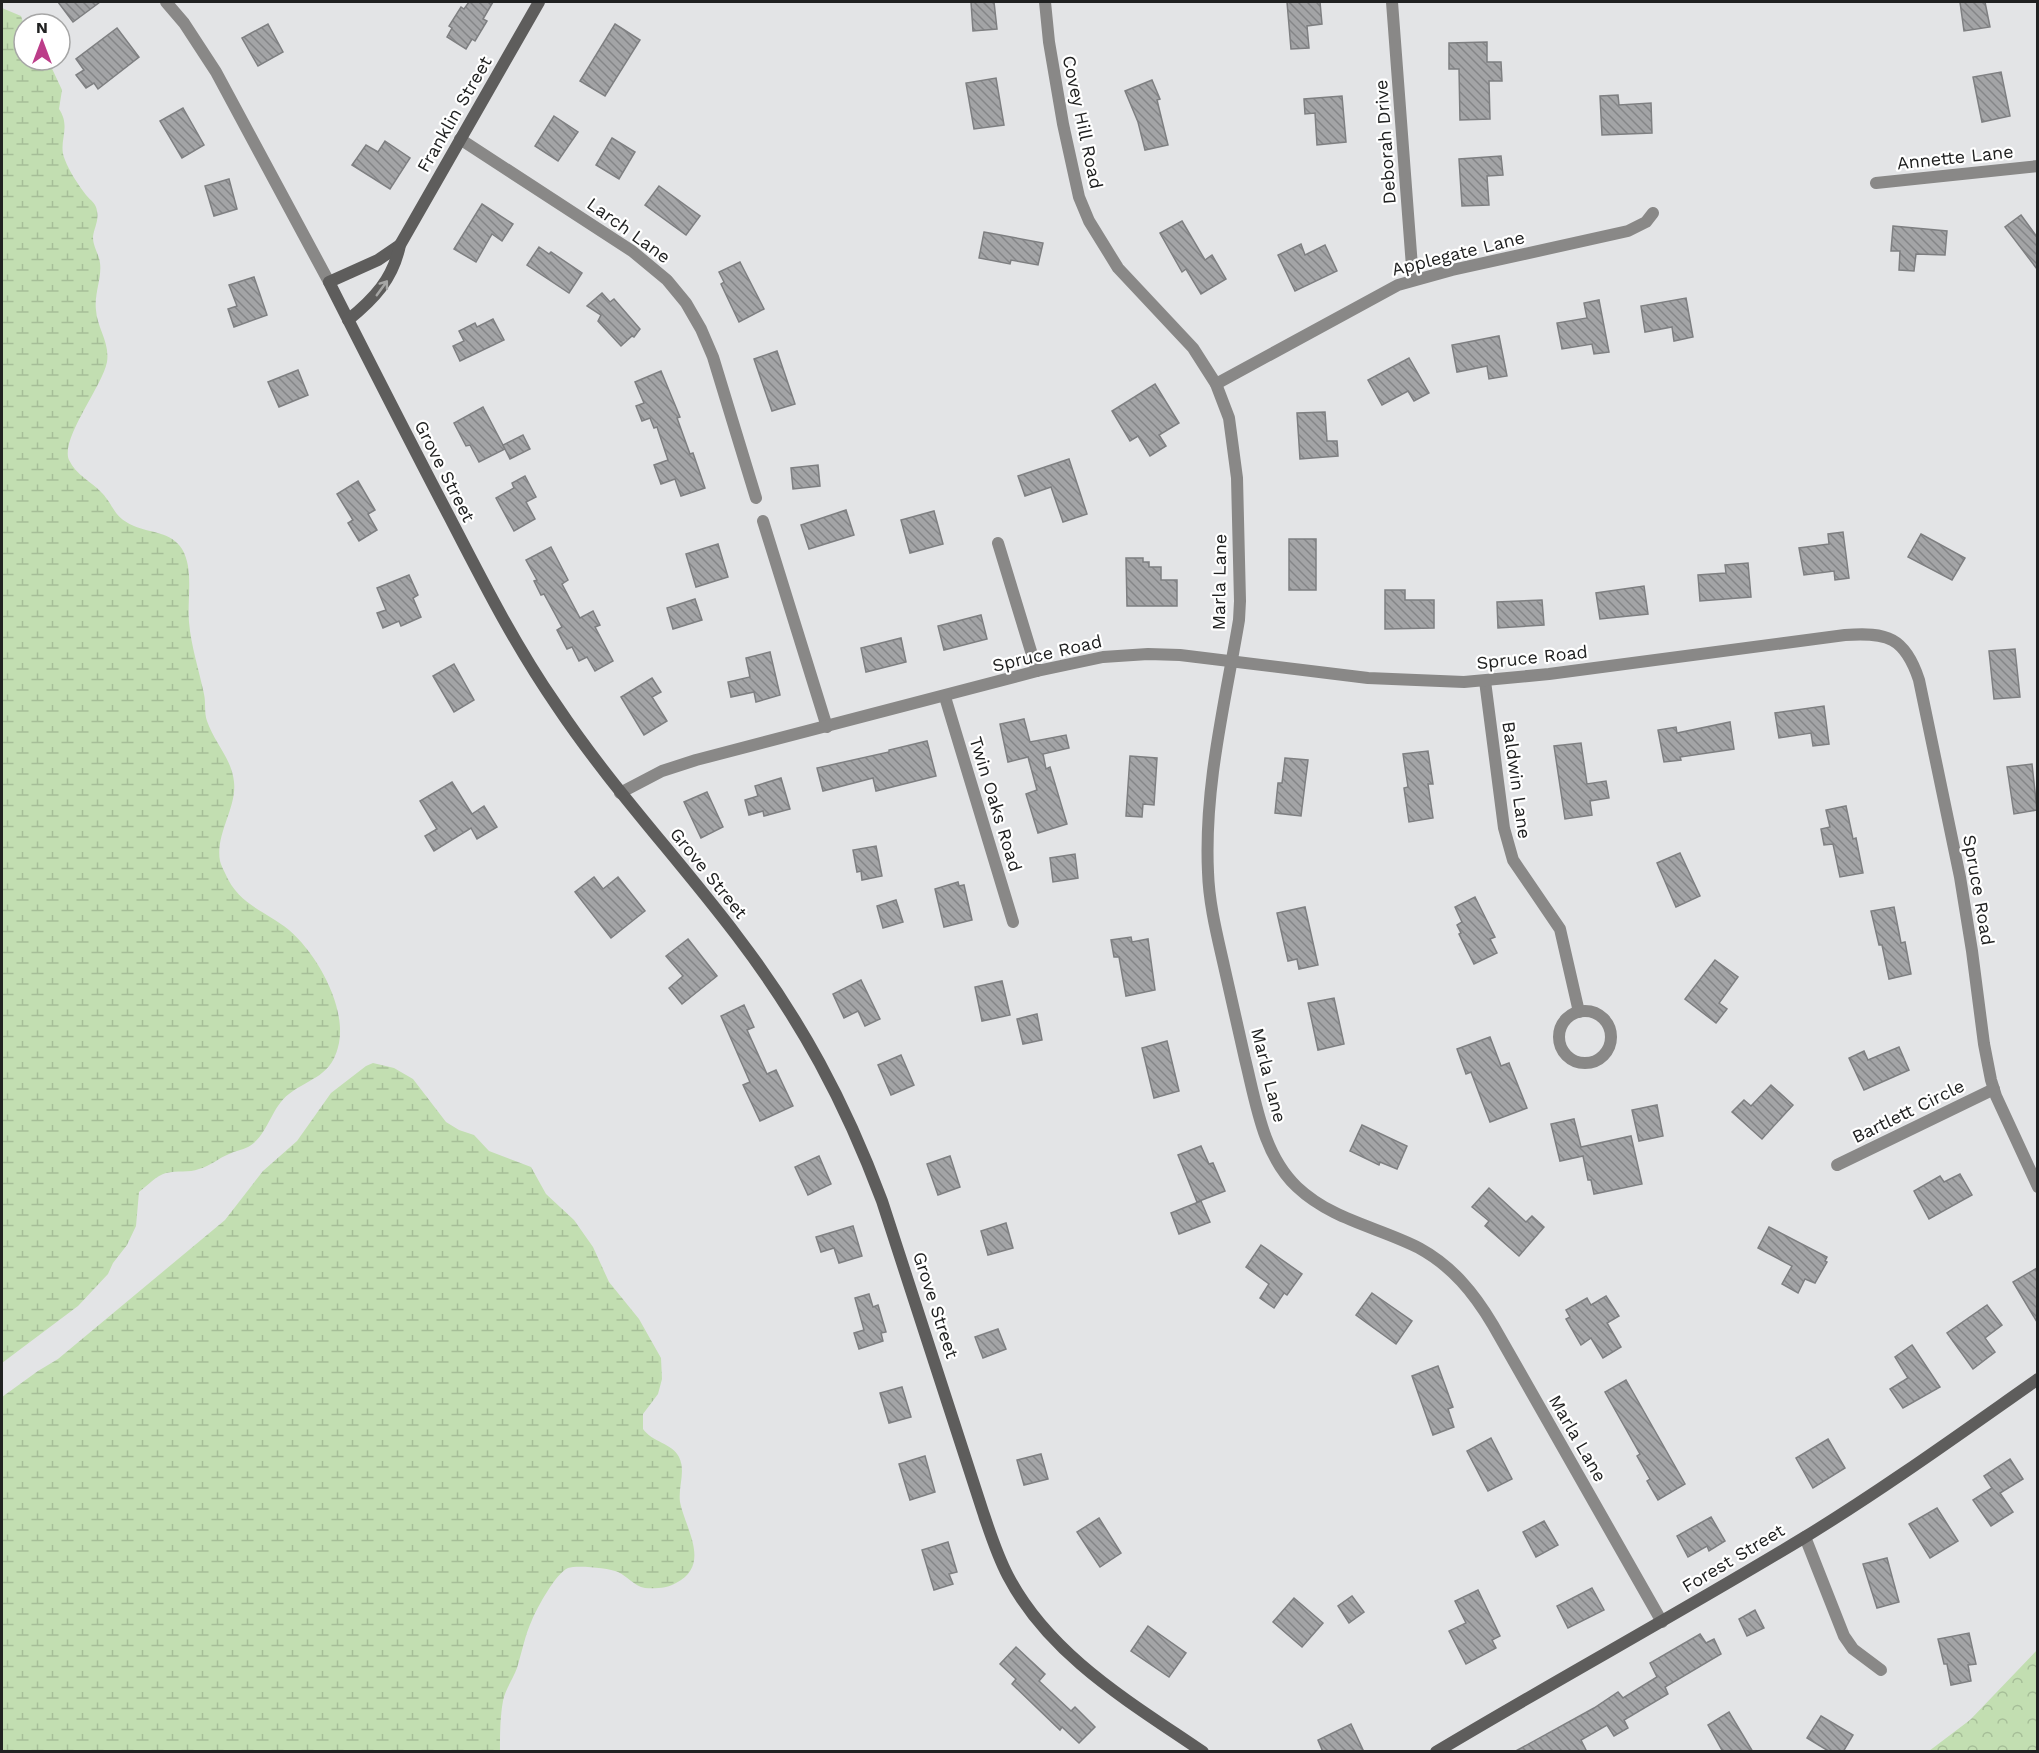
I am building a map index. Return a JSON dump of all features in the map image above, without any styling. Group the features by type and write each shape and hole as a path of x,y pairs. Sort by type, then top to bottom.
{"main road":[{"name":"Franklin Street","path":"348,320 374,298 387,282 394,268 399,245 539,2"},
{"name":"Franklin Street","path":"329,282 378,260 399,245"},
{"name":"Grove Street","path":"329,282 451,522 515,639 555,705 590,754 738,938 806,1037 838,1096 882,1201 990,1533 1014,1587 1039,1623 1069,1655 1118,1694 1203,1752"},
{"name":"Forest Street","path":"1436,1752 1805,1537 1943,1446 2037,1379"}],"street":[{"name":"Grove Street","path":"166,2 184,24 216,72 329,282"},
{"name":"Covey Hill Road","path":"1045,2 1056,88 1065,133 1079,197 1089,221 1118,268 1193,348 1216,384"},
{"name":"Deborah Drive","path":"1392,2 1413,280"},
{"name":"Larch Lane","path":"460,139 632,251 656,269 677,291 694,316 707,343 756,498"},
{"name":"Annette Lane","path":"1876,183 2037,166"},
{"name":"Applegate Lane","path":"1216,384 1369,300 1413,280 1628,231 1646,222 1653,213"},
{"name":"Marla Lane","path":"1216,384 1230,426 1237,478 1240,601 1239,620 1217,741 1211,794 1208,851 1209,895 1256,1106 1274,1156 1297,1187 1319,1204 1348,1219 1420,1249 1453,1272 1466,1285 1493,1325 1662,1622"},
{"path":"763,521 827,727"},
{"path":"998,543 1037,671"},
{"name":"Spruce Road","path":"621,793 655,774 682,764 1089,659 1164,654 1368,678 1437,682 1485,681 1845,635 1875,635 1895,641 1913,660 1927,716 1960,877 1984,1044 1994,1089 2037,1186"},
{"name":"Baldwin Lane","path":"1485,681 1504,828 1509,849 1517,865 1560,928 1579,1012"},
{"name":"Twin Oaks Road","path":"945,697 1013,922"},
{"path":"1589,1011 1599,1015 1606,1022 1610,1031 1610,1041 1606,1051 1599,1058 1590,1062 1579,1062 1570,1057 1563,1049 1560,1040 1561,1029 1566,1020 1579,1012 1589,1011"},
{"name":"Bartlett Circle","path":"1838,1165 1994,1089"},
{"path":"1805,1537 1844,1636 1853,1649 1881,1670"}],"green space":[{"path":"2,8 12,12 12,72 54,72 62,90 59,109 63,116 65,129 63,153 65,160 74,178 97,211 93,237 100,269 96,310 107,348 107,362 104,373 70,439 69,460 80,474 102,493 122,519 134,526 173,539 186,557 189,575 190,631 204,694 206,718 230,766 234,782 232,802 220,841 220,862 238,893 289,930 310,953 334,997 340,1029 336,1054 326,1070 297,1088 283,1100 255,1142 203,1168 163,1174 139,1192 136,1226 108,1274 78,1306 2,1363"},
{"path":"373,1063 394,1068 413,1079 446,1122 474,1135 489,1151 531,1167 546,1194 574,1220 593,1247 609,1282 639,1319 661,1358 662,1379 658,1394 643,1414 643,1429 651,1437 676,1452 679,1457 682,1468 680,1502 693,1546 693,1566 687,1575 676,1583 653,1588 641,1587 618,1572 608,1569 578,1567 563,1571 547,1591 534,1615 517,1668 504,1697 500,1751 2,1751 2,1397 58,1359 225,1220 263,1171 297,1141 331,1093"},
{"path":"2037,1650 2037,1751 1929,1751 1970,1720"}],"building":[{"path":"58,2 100,2 73,22 72,12 66,12"},
{"path":"469,2 493,2 483,19 487,21 475,41 472,39 466,49 447,37 452,28 449,26 461,7 464,9"},
{"path":"971,2 994,2 997,29 973,31"},
{"path":"1287,2 1320,2 1322,24 1307,26 1309,48 1291,49"},
{"path":"1960,2 1985,2 1990,27 1964,31"},
{"path":"268,24 283,52 258,66 242,38"},
{"path":"615,24 640,40 605,96 580,81"},
{"path":"117,28 139,57 98,89 94,83 86,88 76,75 84,70 76,59"},
{"path":"1487,42 1487,62 1501,62 1502,81 1489,81 1490,119 1460,120 1459,69 1449,69 1449,43"},
{"path":"2001,72 2010,116 1982,122 1973,77"},
{"path":"996,78 1004,125 974,129 966,83"},
{"path":"1152,80 1160,99 1157,100 1168,145 1145,150 1138,122 1125,91"},
{"path":"1618,95 1619,105 1651,103 1652,133 1602,135 1600,96"},
{"path":"1342,96 1346,142 1317,145 1315,113 1305,114 1304,99"},
{"path":"183,108 204,145 182,158 160,121"},
{"path":"554,116 578,132 558,161 535,146"},
{"path":"612,138 635,152 619,179 596,165"},
{"path":"385,141 410,158 390,189 352,165 366,145 378,152"},
{"path":"1501,156 1503,175 1487,176 1489,205 1462,206 1459,159"},
{"path":"229,179 237,209 214,216 205,186"},
{"path":"659,186 700,216 686,235 645,205"},
{"path":"482,204 513,224 502,241 492,234 476,262 454,249"},
{"path":"2021,215 2037,237 2037,269 2005,227"},
{"path":"1182,221 1205,260 1212,255 1226,279 1201,294 1186,269 1182,272 1160,233"},
{"path":"1893,226 1947,231 1945,255 1916,254 1914,271 1899,270 1900,251 1891,251"},
{"path":"984,232 1043,243 1038,265 1011,260 1010,264 979,258"},
{"path":"1301,244 1305,255 1325,245 1337,271 1295,291 1278,255"},
{"path":"539,247 549,254 551,252 582,273 569,293 527,265"},
{"path":"740,262 764,309 739,322 721,284 724,282 719,272"},
{"path":"254,277 267,315 234,327 228,309 237,306 229,285"},
{"path":"602,293 610,302 614,299 640,329 634,337 632,336 621,346 598,321 601,315 587,306"},
{"path":"1686,298 1693,337 1674,341 1672,327 1645,332 1641,306"},
{"path":"1599,300 1609,352 1594,354 1592,344 1562,349 1557,323 1587,318 1584,303"},
{"path":"493,319 504,340 460,361 453,346 464,341 459,331 475,323 477,327"},
{"path":"1499,336 1507,376 1489,379 1487,366 1457,372 1452,345"},
{"path":"777,351 795,404 772,411 754,359"},
{"path":"1409,358 1429,393 1414,401 1408,391 1382,405 1368,380"},
{"path":"298,370 308,395 279,407 268,382"},
{"path":"661,371 680,417 677,418 690,454 693,453 705,488 681,496 675,479 661,484 654,465 668,460 657,427 654,428 650,418 642,421 636,406 644,403 635,382"},
{"path":"1155,384 1179,423 1159,435 1166,446 1150,456 1138,436 1130,441 1112,411"},
{"path":"483,407 505,449 479,462 470,445 466,446 454,423"},
{"path":"1325,412 1327,441 1337,441 1338,456 1300,459 1297,413"},
{"path":"523,435 530,449 510,459 503,445"},
{"path":"1069,459 1087,514 1063,522 1051,487 1025,496 1018,476"},
{"path":"818,465 820,486 793,489 791,468"},
{"path":"525,476 536,497 526,502 535,519 514,531 496,498 514,488 512,483"},
{"path":"358,481 375,510 368,514 377,530 359,541 348,523 353,520 337,494"},
{"path":"846,510 854,535 809,549 801,525"},
{"path":"934,511 943,544 910,553 901,520"},
{"path":"1843,532 1849,578 1835,580 1834,571 1804,575 1799,548 1829,544 1828,534"},
{"path":"1921,534 1965,558 1952,580 1908,557"},
{"path":"1289,539 1316,539 1316,590 1289,590"},
{"path":"718,544 728,577 696,587 686,554"},
{"path":"551,547 568,580 562,584 580,618 593,611 600,625 595,627 613,661 595,671 587,657 579,661 572,647 567,649 557,630 562,627 544,594 541,595 534,581 537,580 526,560"},
{"path":"1126,558 1143,558 1143,562 1149,562 1149,567 1161,567 1161,580 1177,580 1177,606 1127,606"},
{"path":"1748,563 1751,597 1700,601 1698,575 1726,573 1725,565"},
{"path":"409,575 418,595 413,598 421,617 401,626 399,621 383,628 377,613 386,610 377,588"},
{"path":"1644,586 1648,614 1600,619 1596,593"},
{"path":"1385,590 1405,590 1405,600 1434,600 1434,628 1385,629"},
{"path":"695,599 702,620 673,629 667,608"},
{"path":"1542,600 1544,625 1498,628 1497,602"},
{"path":"981,615 987,639 944,650 938,626"},
{"path":"901,638 906,662 866,672 861,648"},
{"path":"2015,649 2020,697 1994,699 1989,651"},
{"path":"770,652 780,695 756,702 754,692 731,697 728,682 750,677 746,658"},
{"path":"454,664 474,700 454,712 433,676"},
{"path":"652,678 661,692 652,697 667,721 644,735 621,697"},
{"path":"1824,706 1829,744 1813,746 1811,733 1779,738 1775,713"},
{"path":"1024,719 1030,742 1066,735 1069,748 1043,754 1046,769 1050,767 1067,824 1038,833 1026,794 1037,790 1028,757 1008,762 1000,724"},
{"path":"1730,722 1734,749 1680,757 1681,760 1664,762 1658,730 1676,727 1677,733"},
{"path":"927,741 936,776 876,791 873,778 823,791 817,768"},
{"path":"1581,743 1587,784 1606,781 1609,798 1590,801 1592,815 1565,819 1554,746"},
{"path":"1428,751 1433,784 1428,784 1433,818 1409,822 1404,788 1408,787 1403,754"},
{"path":"1130,756 1157,758 1154,805 1143,804 1142,817 1126,816"},
{"path":"1285,758 1308,760 1301,816 1275,813 1278,783 1282,783"},
{"path":"2032,764 2037,810 2014,814 2007,767"},
{"path":"781,778 790,809 764,816 763,811 749,815 745,800 758,796 755,786"},
{"path":"452,782 472,814 484,806 497,827 477,839 471,828 434,851 425,836 437,829 420,801"},
{"path":"707,792 723,827 701,838 684,802"},
{"path":"1846,806 1853,839 1856,838 1863,873 1840,877 1833,844 1824,845 1821,829 1830,827 1826,810"},
{"path":"876,846 882,876 862,880 861,871 857,872 853,850"},
{"path":"1680,853 1700,896 1676,907 1657,863"},
{"path":"1075,854 1078,878 1053,882 1050,858"},
{"path":"594,877 603,889 618,877 645,911 611,938 575,892"},
{"path":"958,882 959,886 964,885 972,920 944,927 935,889"},
{"path":"1475,897 1495,937 1490,939 1497,953 1474,964 1459,934 1461,933 1457,925 1462,922 1455,907"},
{"path":"896,900 903,922 883,928 877,906"},
{"path":"1305,907 1318,965 1299,969 1297,959 1288,961 1277,913"},
{"path":"1894,907 1901,943 1905,942 1911,974 1889,979 1882,945 1879,945 1871,911"},
{"path":"1131,937 1132,942 1148,939 1155,990 1126,996 1119,957 1114,957 1111,940"},
{"path":"688,939 717,976 682,1004 669,988 683,976 666,956"},
{"path":"1715,960 1738,977 1719,1003 1727,1009 1716,1023 1685,999"},
{"path":"861,980 880,1019 865,1026 858,1011 844,1018 833,994"},
{"path":"1002,981 1010,1015 982,1021 975,987"},
{"path":"1334,998 1344,1044 1318,1050 1308,1003"},
{"path":"744,1005 754,1027 747,1030 767,1074 776,1070 793,1106 760,1121 743,1085 750,1082 721,1016"},
{"path":"1037,1014 1042,1040 1023,1044 1017,1019"},
{"path":"1490,1037 1501,1066 1509,1063 1527,1108 1490,1122 1471,1072 1466,1074 1457,1049"},
{"path":"1167,1041 1179,1091 1154,1098 1142,1048"},
{"path":"1899,1047 1909,1070 1864,1090 1849,1058 1864,1051 1868,1060"},
{"path":"901,1055 914,1085 891,1095 878,1065"},
{"path":"1771,1085 1793,1105 1762,1139 1732,1112 1744,1100 1751,1106"},
{"path":"1657,1105 1663,1136 1639,1141 1632,1110"},
{"path":"1574,1119 1581,1147 1631,1136 1642,1184 1594,1194 1591,1180 1588,1180 1583,1156 1560,1161 1551,1124"},
{"path":"1362,1125 1407,1146 1397,1169 1380,1162 1379,1165 1350,1151"},
{"path":"1201,1146 1209,1164 1213,1163 1225,1191 1197,1202 1178,1155"},
{"path":"819,1156 831,1184 808,1195 795,1167"},
{"path":"950,1156 960,1187 938,1195 927,1164"},
{"path":"1960,1174 1972,1195 1929,1219 1914,1191 1940,1176 1944,1182"},
{"path":"1489,1188 1526,1222 1532,1216 1544,1227 1519,1256 1485,1226 1489,1221 1472,1207"},
{"path":"1201,1201 1210,1222 1179,1234 1171,1213"},
{"path":"1006,1223 1013,1248 988,1255 981,1231"},
{"path":"853,1226 862,1256 839,1263 834,1248 821,1252 816,1237"},
{"path":"1769,1227 1827,1257 1825,1261 1827,1262 1815,1283 1805,1279 1798,1293 1782,1284 1792,1266 1758,1248"},
{"path":"1261,1245 1302,1274 1287,1295 1284,1293 1274,1308 1260,1298 1269,1284 1246,1267"},
{"path":"2037,1268 2037,1322 2013,1282"},
{"path":"1372,1293 1412,1321 1396,1344 1356,1315"},
{"path":"869,1294 873,1307 878,1305 886,1332 881,1333 883,1341 859,1349 854,1333 864,1330 855,1298"},
{"path":"1606,1296 1619,1316 1607,1323 1621,1347 1603,1358 1591,1338 1581,1345 1566,1319 1570,1317 1566,1310 1587,1298 1591,1305"},
{"path":"1987,1305 2002,1325 1985,1338 1995,1352 1973,1369 1947,1333"},
{"path":"998,1329 1006,1349 983,1358 975,1337"},
{"path":"1912,1345 1940,1387 1903,1408 1890,1389 1908,1378 1895,1357"},
{"path":"1438,1366 1453,1407 1448,1409 1454,1427 1433,1435 1412,1376"},
{"path":"1626,1380 1685,1484 1658,1500 1647,1481 1650,1479 1637,1456 1640,1454 1605,1392"},
{"path":"902,1387 911,1417 889,1423 880,1393"},
{"path":"1491,1438 1512,1479 1488,1491 1467,1451"},
{"path":"1828,1439 1845,1468 1813,1488 1796,1458"},
{"path":"1041,1454 1048,1479 1024,1485 1017,1460"},
{"path":"925,1456 935,1492 910,1500 899,1464"},
{"path":"2010,1459 2023,1479 2000,1493 2013,1512 1991,1526 1973,1500 1992,1488 1984,1476"},
{"path":"1937,1508 1958,1541 1930,1558 1909,1524"},
{"path":"1711,1517 1725,1541 1709,1551 1707,1546 1688,1557 1677,1536"},
{"path":"1099,1518 1121,1553 1100,1567 1077,1532"},
{"path":"1544,1521 1558,1545 1536,1557 1523,1532"},
{"path":"948,1542 957,1572 949,1574 953,1584 934,1590 922,1550"},
{"path":"1887,1558 1899,1602 1877,1608 1863,1564"},
{"path":"1592,1588 1604,1610 1568,1628 1557,1606"},
{"path":"1478,1590 1500,1636 1492,1640 1496,1648 1466,1664 1449,1631 1466,1623 1455,1601"},
{"path":"1352,1596 1364,1612 1349,1623 1338,1606"},
{"path":"1294,1598 1323,1623 1302,1647 1273,1622"},
{"path":"1755,1610 1764,1628 1747,1636 1739,1619"},
{"path":"1148,1626 1186,1653 1169,1677 1131,1651"},
{"path":"1969,1633 1976,1664 1968,1665 1971,1681 1951,1685 1947,1664 1944,1664 1938,1639"},
{"path":"1700,1634 1706,1643 1714,1639 1721,1654 1665,1687 1668,1694 1624,1720 1628,1728 1614,1736 1607,1725 1581,1740 1587,1752 1514,1752 1594,1708 1618,1692 1623,1698 1657,1677 1650,1663"},
{"path":"1016,1647 1045,1674 1039,1681 1071,1711 1075,1707 1095,1727 1079,1743 1062,1727 1060,1730 1012,1684 1016,1679 1000,1664"},
{"path":"1729,1712 1753,1752 1723,1752 1708,1725"},
{"path":"1821,1716 1853,1735 1843,1752 1830,1752 1807,1738"},
{"path":"1351,1724 1364,1752 1323,1752 1318,1740"}]}
